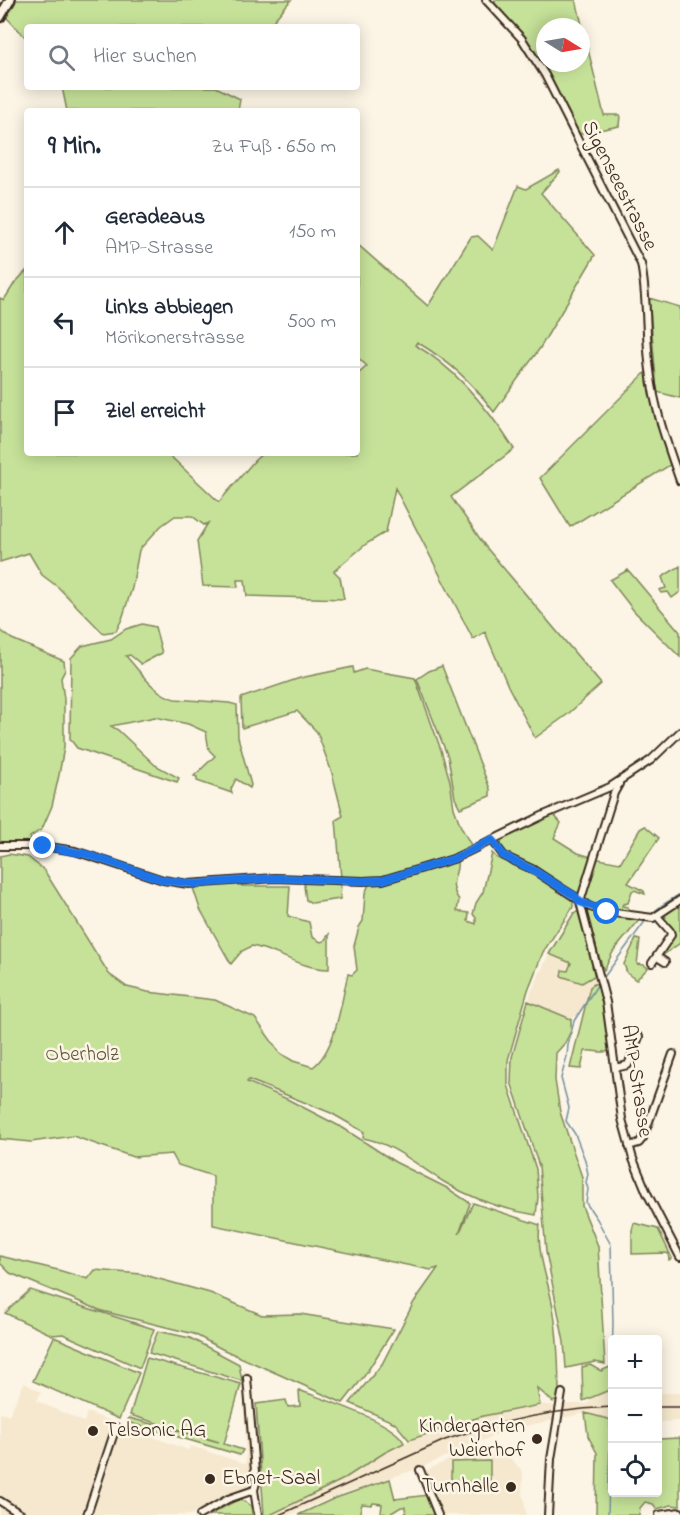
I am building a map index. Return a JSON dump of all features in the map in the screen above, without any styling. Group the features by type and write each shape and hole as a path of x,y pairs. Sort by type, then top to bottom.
{"main road":[{"path":"0,17 10,0"}],"street":[{"name":"Sigenseestrasse","path":"486,0 522,39 545,75 640,264 646,290 649,369 661,428 680,481"},
{"path":"0,846 21,845 63,849 112,862 163,880 194,884 275,878 383,880 453,859 621,781 651,760 680,732"},
{"path":"580,902 614,793 621,781"},
{"path":"492,840 504,856 531,869 575,896 580,902 607,912 645,918 655,917 680,900"},
{"name":"AMP-Strasse","path":"580,902 606,1002 622,1119 629,1146 647,1193 680,1257"},
{"path":"655,917 670,931 671,935 655,960 665,962"},
{"path":"615,1068 628,1065 639,1037"},
{"path":"629,1146 639,1143 643,1138 673,1054"},
{"path":"247,1378 256,1482 254,1490 258,1515"},
{"path":"548,1515 551,1459 562,1393"},
{"path":"87,1515 116,1427"},
{"path":"420,1470 438,1515"},
{"path":"200,1515 228,1499 254,1490"},
{"path":"0,1501 22,1515"},
{"path":"659,1515 680,1512"}],"shaded area":[{"path":"549,954 572,963 568,971 561,974 596,972 600,983 586,1005 571,1020 528,1001"},
{"path":"243,1370 251,1373 255,1494 235,1493 190,1515 0,1515 0,1413 9,1415 24,1383 41,1392 37,1401 84,1422 87,1412 188,1450 191,1446 246,1464"},
{"path":"598,1391 608,1392 608,1423 585,1413 516,1428 417,1469 344,1493 289,1515 270,1515 401,1444 445,1425 538,1404 558,1406 587,1404"},
{"path":"662,1393 680,1393 680,1421 662,1422"},
{"path":"480,1451 510,1458 521,1469 522,1495 526,1515 440,1515 424,1474 425,1471 464,1453"}],"green space":[{"path":"16,0 291,0 271,24 24,24 24,36 6,17"},
{"path":"495,0 576,0 580,18 536,18 536,58 494,7"},
{"path":"590,58 604,115 620,115 619,126 579,134 544,72 590,72"},
{"path":"63,90 222,90 240,99 238,108 66,108"},
{"path":"559,170 560,172 541,193 595,255 540,348 494,412 477,391 450,365 417,342 415,345 430,354 458,378 494,420 514,449 451,497 485,546 601,684 568,714 535,738 508,686 485,632 473,639 395,488 386,532 366,544 334,571 340,577 344,599 247,596 245,580 237,580 238,587 203,586 197,541 208,523 204,525 192,516 175,516 161,526 139,550 132,588 116,631 103,633 58,587 42,575 29,553 0,562 0,298 4,300 24,273 24,456 170,456 219,502 260,456 360,456 360,372 367,366 360,360 360,247 428,306 471,237 478,236 493,250 518,186 526,189"},
{"path":"649,298 680,307 680,398 657,392"},
{"path":"645,373 648,374 650,391 670,465 570,527 540,478"},
{"path":"680,566 680,592 672,598 668,592 661,593 659,590 666,588 662,577"},
{"path":"628,570 680,632 680,657 634,611 610,580"},
{"path":"142,624 155,627 162,653 141,664 130,655 126,656 154,687 175,699 237,705 238,737 250,788 236,779 231,789 232,793 197,781 197,777 194,776 215,756 209,750 206,732 188,724 155,717 111,726 155,765 179,778 177,782 77,748 70,739 71,658 82,646 111,639 126,629"},
{"path":"0,630 12,639 64,661 65,670 61,678 64,699 64,747 52,806 42,829 30,837 32,843 0,842"},
{"path":"442,666 490,789 490,796 460,808 455,798 448,757 417,679"},
{"path":"353,667 354,673 365,669 415,678 441,750 450,781 454,808 472,847 436,863 393,876 369,879 341,878 336,820 343,816 332,773 317,732 297,711 242,728 241,698 300,678"},
{"path":"553,814 561,823 554,838 578,853 591,857 584,882 578,893 500,851 502,839"},
{"path":"645,826 659,838 628,883 644,891 645,894 632,891 628,903 622,906 628,907 628,911 608,909 586,901 583,894 594,858 620,863 640,829"},
{"name":"Oberholz","path":"492,853 497,858 533,874 573,899 573,907 543,952 528,990 508,1060 508,1085 536,1169 538,1197 536,1215 500,1207 465,1193 395,1150 363,1138 364,1132 331,1113 249,1080 247,1082 287,1099 343,1128 395,1162 447,1188 470,1203 459,1234 473,1203 540,1225 541,1256 556,1330 559,1400 553,1402 537,1388 540,1405 483,1416 409,1440 395,1423 350,1403 382,1364 414,1302 438,1268 431,1270 213,1225 213,1176 178,1165 172,1154 133,1157 73,1136 31,1142 0,1139 0,856 9,854 28,857 44,870 109,974 127,987 148,992 215,1000 255,1018 280,1053 293,1061 313,1067 321,1059 332,1037 348,974 352,975 357,970 354,946 363,921 365,894 369,884 386,883 457,860 453,883 459,900 457,911 469,913 468,921 476,924 473,914 476,903 483,892"},
{"path":"305,881 341,883 340,899 312,903 306,900"},
{"path":"241,882 242,886 290,886 288,916 309,922 312,937 321,942 329,934 329,969 309,966 252,946 242,951 231,964 200,909 193,888"},
{"path":"676,905 680,908 680,943 662,956 660,955 674,933 662,920 666,917 664,915"},
{"path":"589,910 640,919 613,952 604,970 587,912"},
{"path":"578,912 596,972 594,976 582,983 561,976 562,970 568,971 571,963 549,954 574,913"},
{"path":"636,939 640,940 637,964 648,968 636,980 627,973 624,964"},
{"path":"600,983 610,1051 585,1051 581,1069 570,1068 590,987"},
{"path":"528,1001 571,1019 571,1031 565,1043 556,1053 555,1080 560,1112 582,1177 582,1206 598,1246 605,1364 595,1362 566,1368 564,1342 546,1252 539,1166 511,1082 512,1057"},
{"path":"634,1223 658,1229 672,1258 669,1260 668,1253 632,1254"},
{"path":"0,1256 88,1279 95,1270 141,1274 210,1293 262,1315 300,1314 394,1329 365,1375 343,1403 222,1349 194,1334 102,1311 10,1273 0,1263"},
{"path":"30,1290 154,1329 140,1368 63,1334 52,1335 5,1313"},
{"path":"158,1331 190,1338 239,1364 242,1381 149,1353"},
{"path":"54,1337 139,1373 119,1419 33,1381"},
{"path":"147,1358 241,1384 224,1444 243,1450 240,1455 127,1422 129,1418 219,1442 130,1415"},
{"path":"590,1365 601,1371 608,1368 608,1391 583,1401 582,1367"},
{"path":"299,1390 373,1419 398,1435 404,1443 342,1480 270,1515 264,1515 256,1404 286,1400 288,1407 300,1406"},
{"path":"585,1413 608,1419 608,1497 662,1497 662,1439 680,1438 680,1506 671,1505 657,1509 653,1504 645,1502 640,1508 639,1515 596,1515 597,1453 588,1436"},
{"path":"490,1461 490,1481 451,1482 451,1462"},
{"path":"390,1479 395,1499 428,1495 435,1515 406,1515 405,1507 390,1514 381,1513 382,1504 373,1503 372,1505 362,1504 359,1515 298,1515 333,1499"},
{"path":"237,1500 244,1501 251,1506 252,1515 209,1515"}],"waterway":[{"path":"651,914 680,894"},
{"path":"604,977 646,920"},
{"path":"598,984 574,1021 561,1078 569,1108 566,1121 575,1134 588,1174 586,1203 611,1245 613,1323 608,1515"}],"railway":[{"path":"279,1515 445,1440 466,1433 548,1413 608,1407"},
{"path":"662,1407 680,1407"}],"place":[{"name":"Telsonic AG","path":"93,1431"},
{"name":"Kindergarten Weierhof","path":"537,1439"},
{"name":"Ebnet-Saal","path":"210,1479"},
{"name":"Turnhalle","path":"511,1487"}],"route":[{"path":"43,846 86,854 163,880 194,884 275,878 383,880 464,855 492,840 500,853 507,858 531,869 575,896 580,902 607,912"}]}
